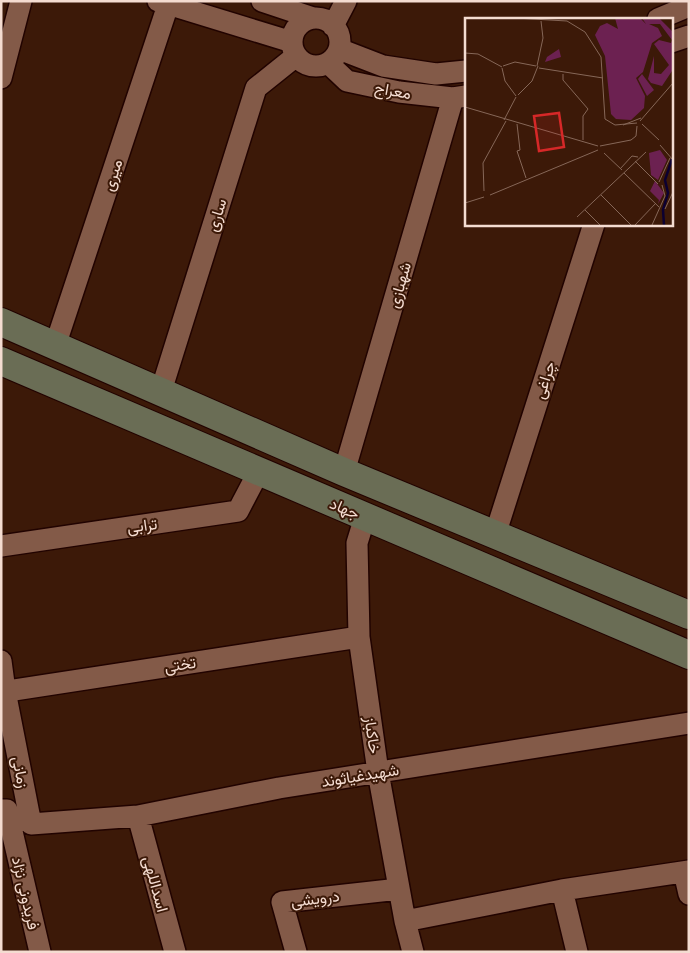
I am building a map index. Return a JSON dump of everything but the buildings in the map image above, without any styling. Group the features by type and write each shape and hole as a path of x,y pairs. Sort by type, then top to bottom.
{"main road":[{"name":"جهاد","path":"1,322 344,472 681,612"},
{"name":"جهاد","path":"1,361 689,655"},
{"path":"658,642 681,612"}],"street":[{"path":"1,78 21,1"},
{"path":"262,1 313,18 324,19 333,26 338,33 340,41 333,56 314,66 301,61 294,49 294,31 302,22 313,18"},
{"path":"333,26 346,1"},
{"path":"163,3 294,49"},
{"name":"میری","path":"55,346 163,3"},
{"path":"660,18 689,6"},
{"path":"672,42 689,36"},
{"name":"ساری","path":"161,391 256,88 294,49"},
{"name":"معراج","path":"333,56 436,74 465,71"},
{"name":"معراج","path":"333,56 347,81 399,92 460,97"},
{"name":"شهبازی","path":"344,472 460,97"},
{"name":"چراغی","path":"494,535 594,225"},
{"name":"ترابی","path":"1,546 238,511 259,471"},
{"name":"خاکباز","path":"365,516 357,543 359,637 378,772 412,952"},
{"name":"تختی","path":"3,692 359,637"},
{"name":"زمانی","path":"1,661 3,692 31,824"},
{"name":"شهید‌غیاثوند","path":"31,824 138,816 279,788 689,723"},
{"name":"فریدونی نژاد","path":"1,810 7,810 40,952"},
{"name":"اسداللهی","path":"138,816 174,952"},
{"path":"405,921 562,890 686,872 689,894"},
{"name":"درویشی","path":"296,952 282,902 399,889"},
{"path":"562,890 577,952"}]}
